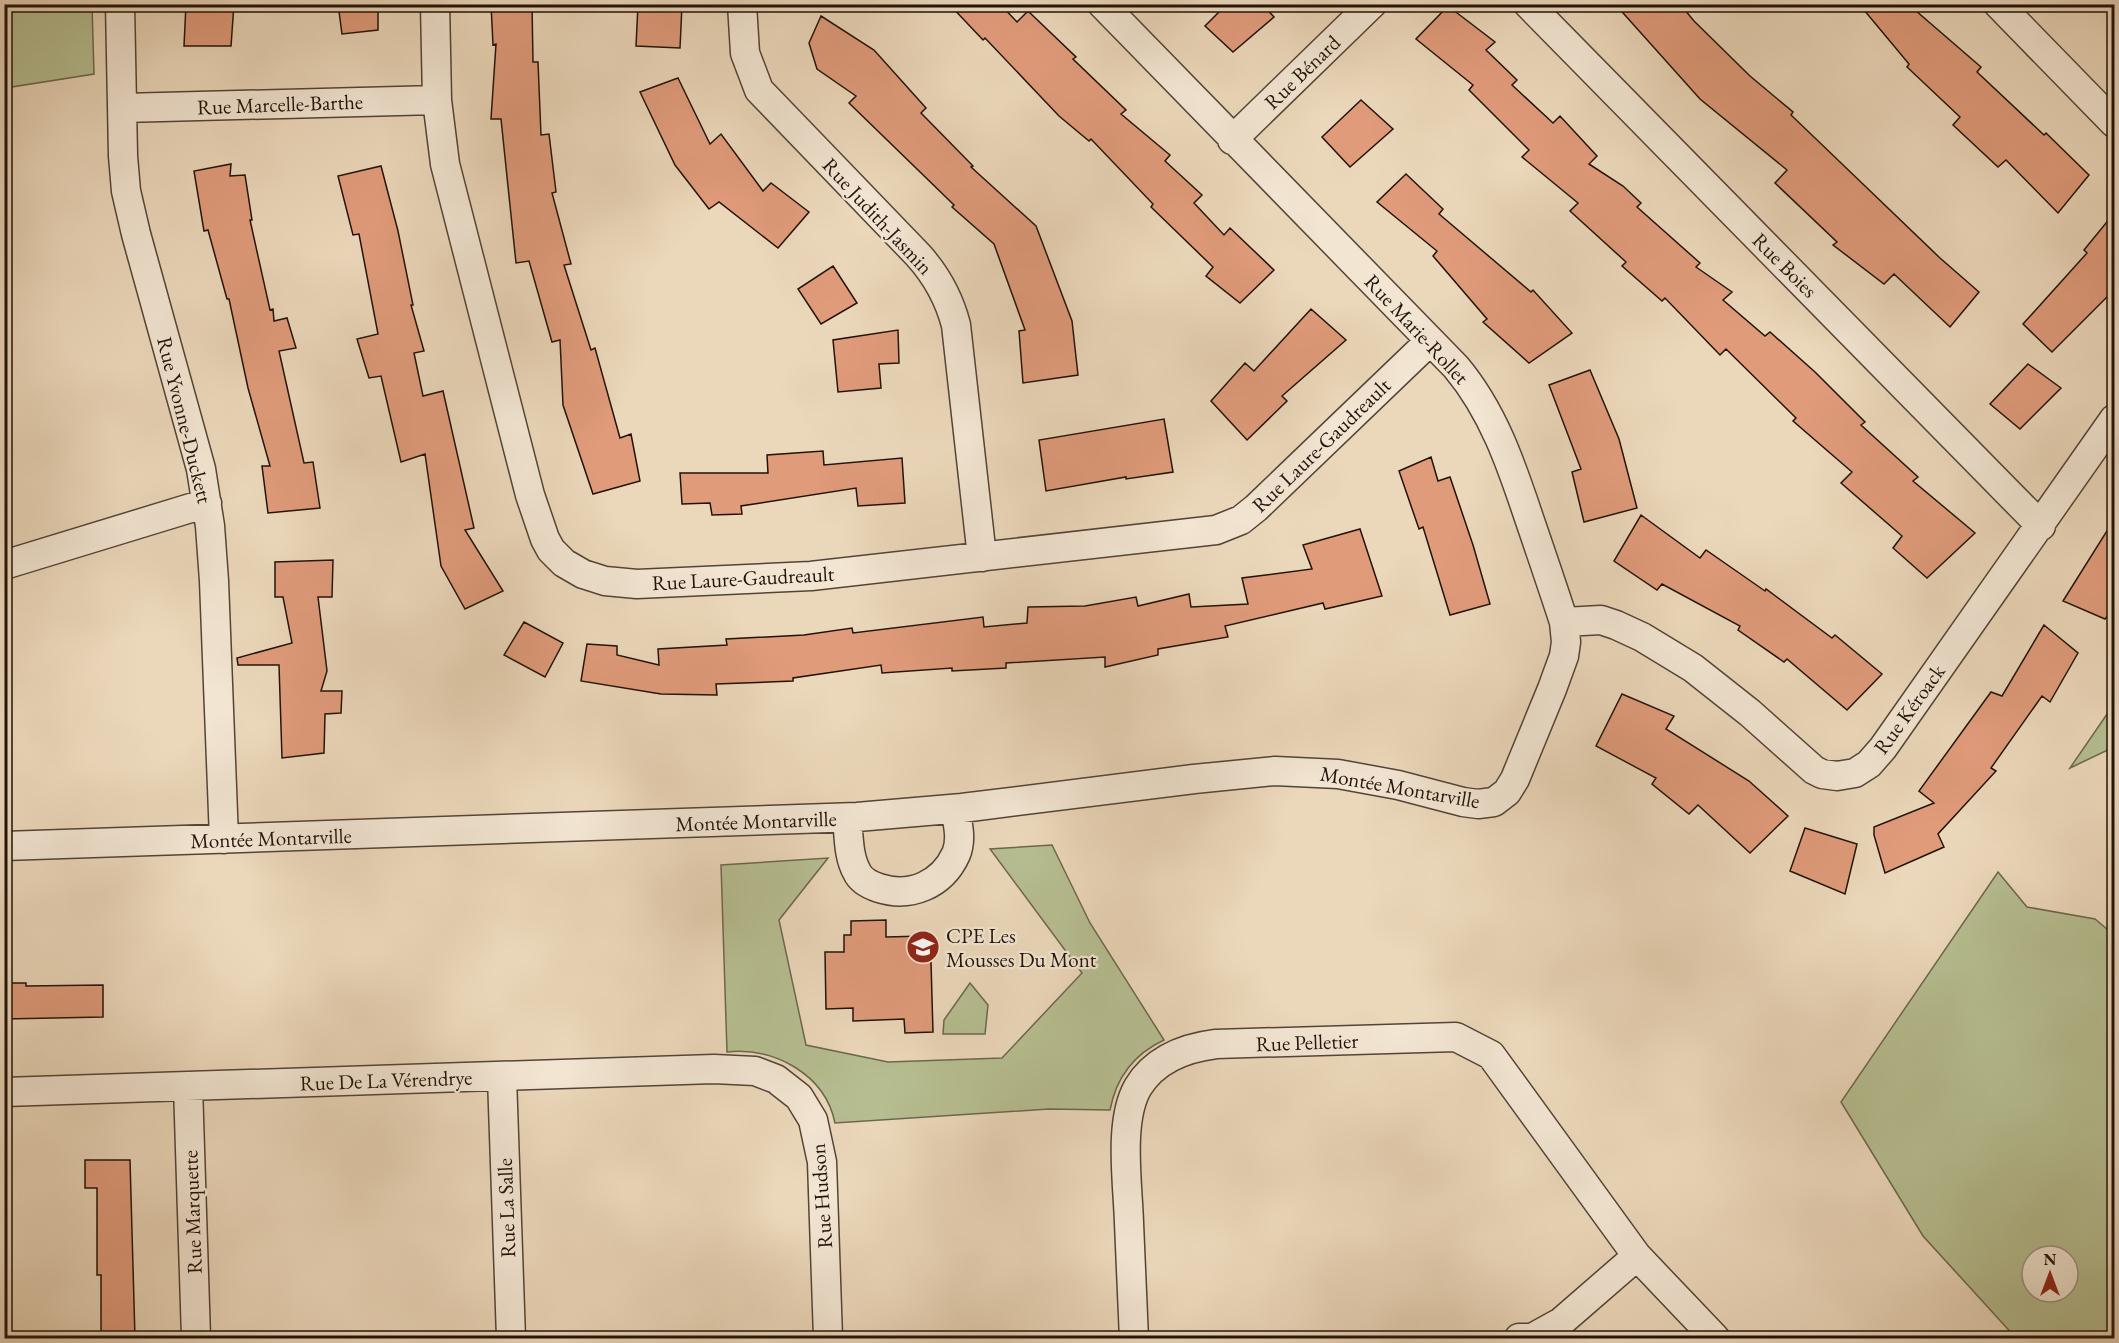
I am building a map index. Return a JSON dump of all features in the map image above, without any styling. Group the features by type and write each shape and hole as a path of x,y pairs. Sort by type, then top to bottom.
{"street":[{"name":"Rue Yvonne-Duckett","path":"120,4 123,156 129,203 195,445 207,503 214,581 224,839"},
{"name":"Rue Laure-Gaudreault","path":"435,4 437,100 441,146 449,186 530,495 545,539 551,550 564,563 583,574 605,581 637,585 811,576 1216,530 1240,520 1263,502 1430,341"},
{"name":"Rue Judith-Jasmin","path":"742,4 745,53 759,90 918,255 945,292 956,325 982,557"},
{"name":"Rue Marie-Rollet","path":"1102,4 1466,379 1499,435 1564,622 1566,642 1562,663 1515,779 1501,798"},
{"name":"Rue Bénard","path":"1232,140 1372,4"},
{"name":"Rue Boies","path":"1528,4 2041,526"},
{"path":"1998,4 2115,123"},
{"name":"Rue Marcelle-Barthe","path":"123,108 437,100"},
{"name":"Rue Kéroack","path":"1564,622 1601,620 1633,632 1693,668 1814,770 1830,776 1846,775 1863,769 1883,748 2115,419"},
{"path":"4,565 207,503"},
{"name":"Montée Montarville","path":"4,846 847,818 955,809 1214,776 1275,771 1355,777 1471,803 1490,803 1501,798"},
{"path":"847,818 850,851 859,875 866,882 881,889 910,891 926,886 940,876 956,854 959,835 955,809"},
{"name":"Rue Pelletier","path":"1134,1338 1127,1155 1131,1109 1138,1088 1156,1066 1173,1055 1205,1046 1456,1037 1491,1055 1637,1256 1715,1338"},
{"name":"Rue De La Vérendrye","path":"4,1092 714,1069 745,1070 767,1075"},
{"name":"Rue Hudson","path":"767,1075 791,1089 805,1103 818,1136 822,1162 828,1338"},
{"name":"Rue La Salle","path":"502,1077 511,1338"},
{"name":"Rue Marquette","path":"188,1086 196,1338"},
{"path":"1519,1338 1532,1338 1561,1322 1637,1256"}],"green space":[{"path":"5,4 92,5 94,74 5,88"},
{"path":"2114,704 2114,747 2070,768"},
{"path":"1052,845 1090,923 1164,1040 1144,1052 1128,1068 1117,1088 1110,1110 1049,1109 835,1123 821,1091 795,1067 762,1054 727,1052 721,865 828,858 779,920 806,1045 888,1062 1002,1058 1082,973 990,849"},
{"path":"1998,872 2027,907 2095,919 2114,935 2114,1338 2016,1338 1923,1236 1841,1102"},
{"path":"970,983 988,1005 985,1034 943,1034 944,1020"}],"building":[{"path":"186,4 234,4 231,46 184,46"},
{"path":"338,4 378,4 378,30 342,34"},
{"path":"491,4 532,4 533,62 538,62 541,135 549,134 556,192 552,193 571,264 564,265 591,350 595,348 620,438 631,434 640,481 593,494 563,405 560,340 552,342 529,261 516,263 501,119 491,119 496,44 493,45"},
{"path":"949,4 1000,4 1017,22 1028,11 1126,110 1121,114 1170,155 1165,161 1202,195 1194,203 1224,235 1230,228 1274,270 1240,303 1206,276 1213,267 1151,207 1153,204 1091,139 1089,141 1059,116 985,38 983,40"},
{"path":"1227,4 1262,4 1274,17 1233,52 1205,26"},
{"path":"1615,4 1680,4 1694,21 1750,76 1793,112 1791,115 1940,258 1979,292 1950,327 1894,274 1884,284 1833,245 1837,242 1775,183 1787,170 1700,99"},
{"path":"1859,4 1908,4 1981,67 1977,72 2044,135 2046,133 2089,175 2058,213 2006,160 1998,167 1953,125 1960,117 1907,67 1909,64"},
{"path":"638,5 682,5 680,48 636,46"},
{"path":"1448,6 1495,42 1486,50 1517,80 1512,85 1553,123 1560,116 1597,156 1589,164 1623,186 1641,203 1637,207 1700,263 1696,267 1732,292 1723,300 1765,336 1770,332 1815,372 1865,422 1861,425 1918,477 1913,481 1975,533 1927,578 1893,548 1902,536 1841,483 1852,472 1793,421 1796,418 1726,349 1720,355 1665,298 1662,301 1622,266 1626,262 1570,211 1578,203 1522,157 1529,150 1469,90 1473,85 1416,39"},
{"path":"821,16 874,50 926,108 921,113 973,166 971,167 1036,226 1072,321 1078,375 1023,383 1019,331 1025,330 994,244 952,207 954,205 849,103 856,96 817,69 809,43"},
{"path":"678,78 710,144 721,134 763,191 771,183 809,212 778,248 719,202 709,209 675,165 640,92"},
{"path":"1361,100 1393,129 1350,167 1322,137"},
{"path":"231,164 230,176 245,175 252,220 250,220 270,310 273,309 274,321 287,318 296,348 279,351 304,463 313,462 320,508 268,513 262,466 270,466 248,388 229,299 227,299 208,230 204,231 194,171"},
{"path":"381,166 398,231 413,305 411,305 424,351 414,353 423,396 443,391 474,528 465,530 503,591 465,609 441,566 425,454 401,462 381,376 369,378 357,339 378,334 359,234 353,235 338,176"},
{"path":"1406,174 1443,209 1439,214 1531,292 1533,290 1572,333 1529,363 1483,322 1487,319 1433,256 1437,251 1377,202"},
{"path":"2115,212 2115,289 2052,352 2023,324 2087,253 2084,250"},
{"path":"833,266 857,303 821,324 798,289"},
{"path":"1311,309 1346,340 1282,396 1287,401 1247,440 1211,401 1245,363 1254,371"},
{"path":"898,330 899,363 879,364 881,388 838,392 833,340"},
{"path":"2028,364 2061,388 2020,429 1990,404"},
{"path":"1590,370 1619,439 1637,508 1584,522 1572,472 1581,469 1549,385"},
{"path":"1164,419 1173,472 1126,479 1126,477 1046,491 1039,440"},
{"path":"823,451 824,465 902,458 905,503 858,506 856,488 741,506 742,514 712,515 710,503 682,504 680,473 768,473 767,455"},
{"path":"1431,457 1438,481 1450,477 1490,604 1450,615 1423,527 1419,529 1399,471"},
{"path":"1641,515 1700,558 1706,550 1765,591 1766,589 1832,638 1835,635 1882,674 1847,710 1787,659 1784,662 1738,630 1740,626 1662,584 1657,590 1614,561"},
{"path":"2115,518 2115,607 2105,619 2063,601"},
{"path":"1360,529 1382,596 1325,609 1323,603 1225,626 1228,637 1158,649 1158,655 1105,667 1105,657 1006,663 1006,668 952,671 952,668 882,673 881,665 793,678 793,681 716,684 717,695 661,694 581,681 587,644 617,646 617,655 659,665 658,649 727,645 726,639 804,635 852,628 853,633 983,617 984,627 1027,623 1028,607 1085,606 1136,597 1138,606 1189,594 1191,607 1248,604 1242,578 1312,569 1303,545"},
{"path":"333,560 332,597 318,597 327,671 321,691 342,691 341,713 325,714 324,753 282,758 279,665 238,665 237,658 292,643 283,597 275,597 275,562"},
{"path":"524,622 563,643 545,677 504,655"},
{"path":"2044,625 2078,653 2050,702 2042,696 1991,768 1996,771 1938,834 1944,847 1885,873 1874,835 1874,827 1934,803 1919,791 1991,692 2002,696"},
{"path":"1622,694 1674,716 1666,729 1749,781 1788,816 1750,853 1698,805 1689,814 1652,784 1656,778 1596,746"},
{"path":"1805,828 1857,844 1845,894 1790,871"},
{"path":"886,920 886,937 924,936 924,962 931,962 933,1032 905,1033 904,1019 853,1021 853,1008 826,1009 825,952 844,952 844,935 851,935 851,921"},
{"path":"4,983 26,983 26,986 103,985 103,1017 4,1019"},
{"path":"85,1160 130,1160 135,1338 101,1338 101,1275 97,1275 97,1188 85,1188"}],"place":[{"name":"CPE Les Mousses Du Mont","path":"923,947"}]}
